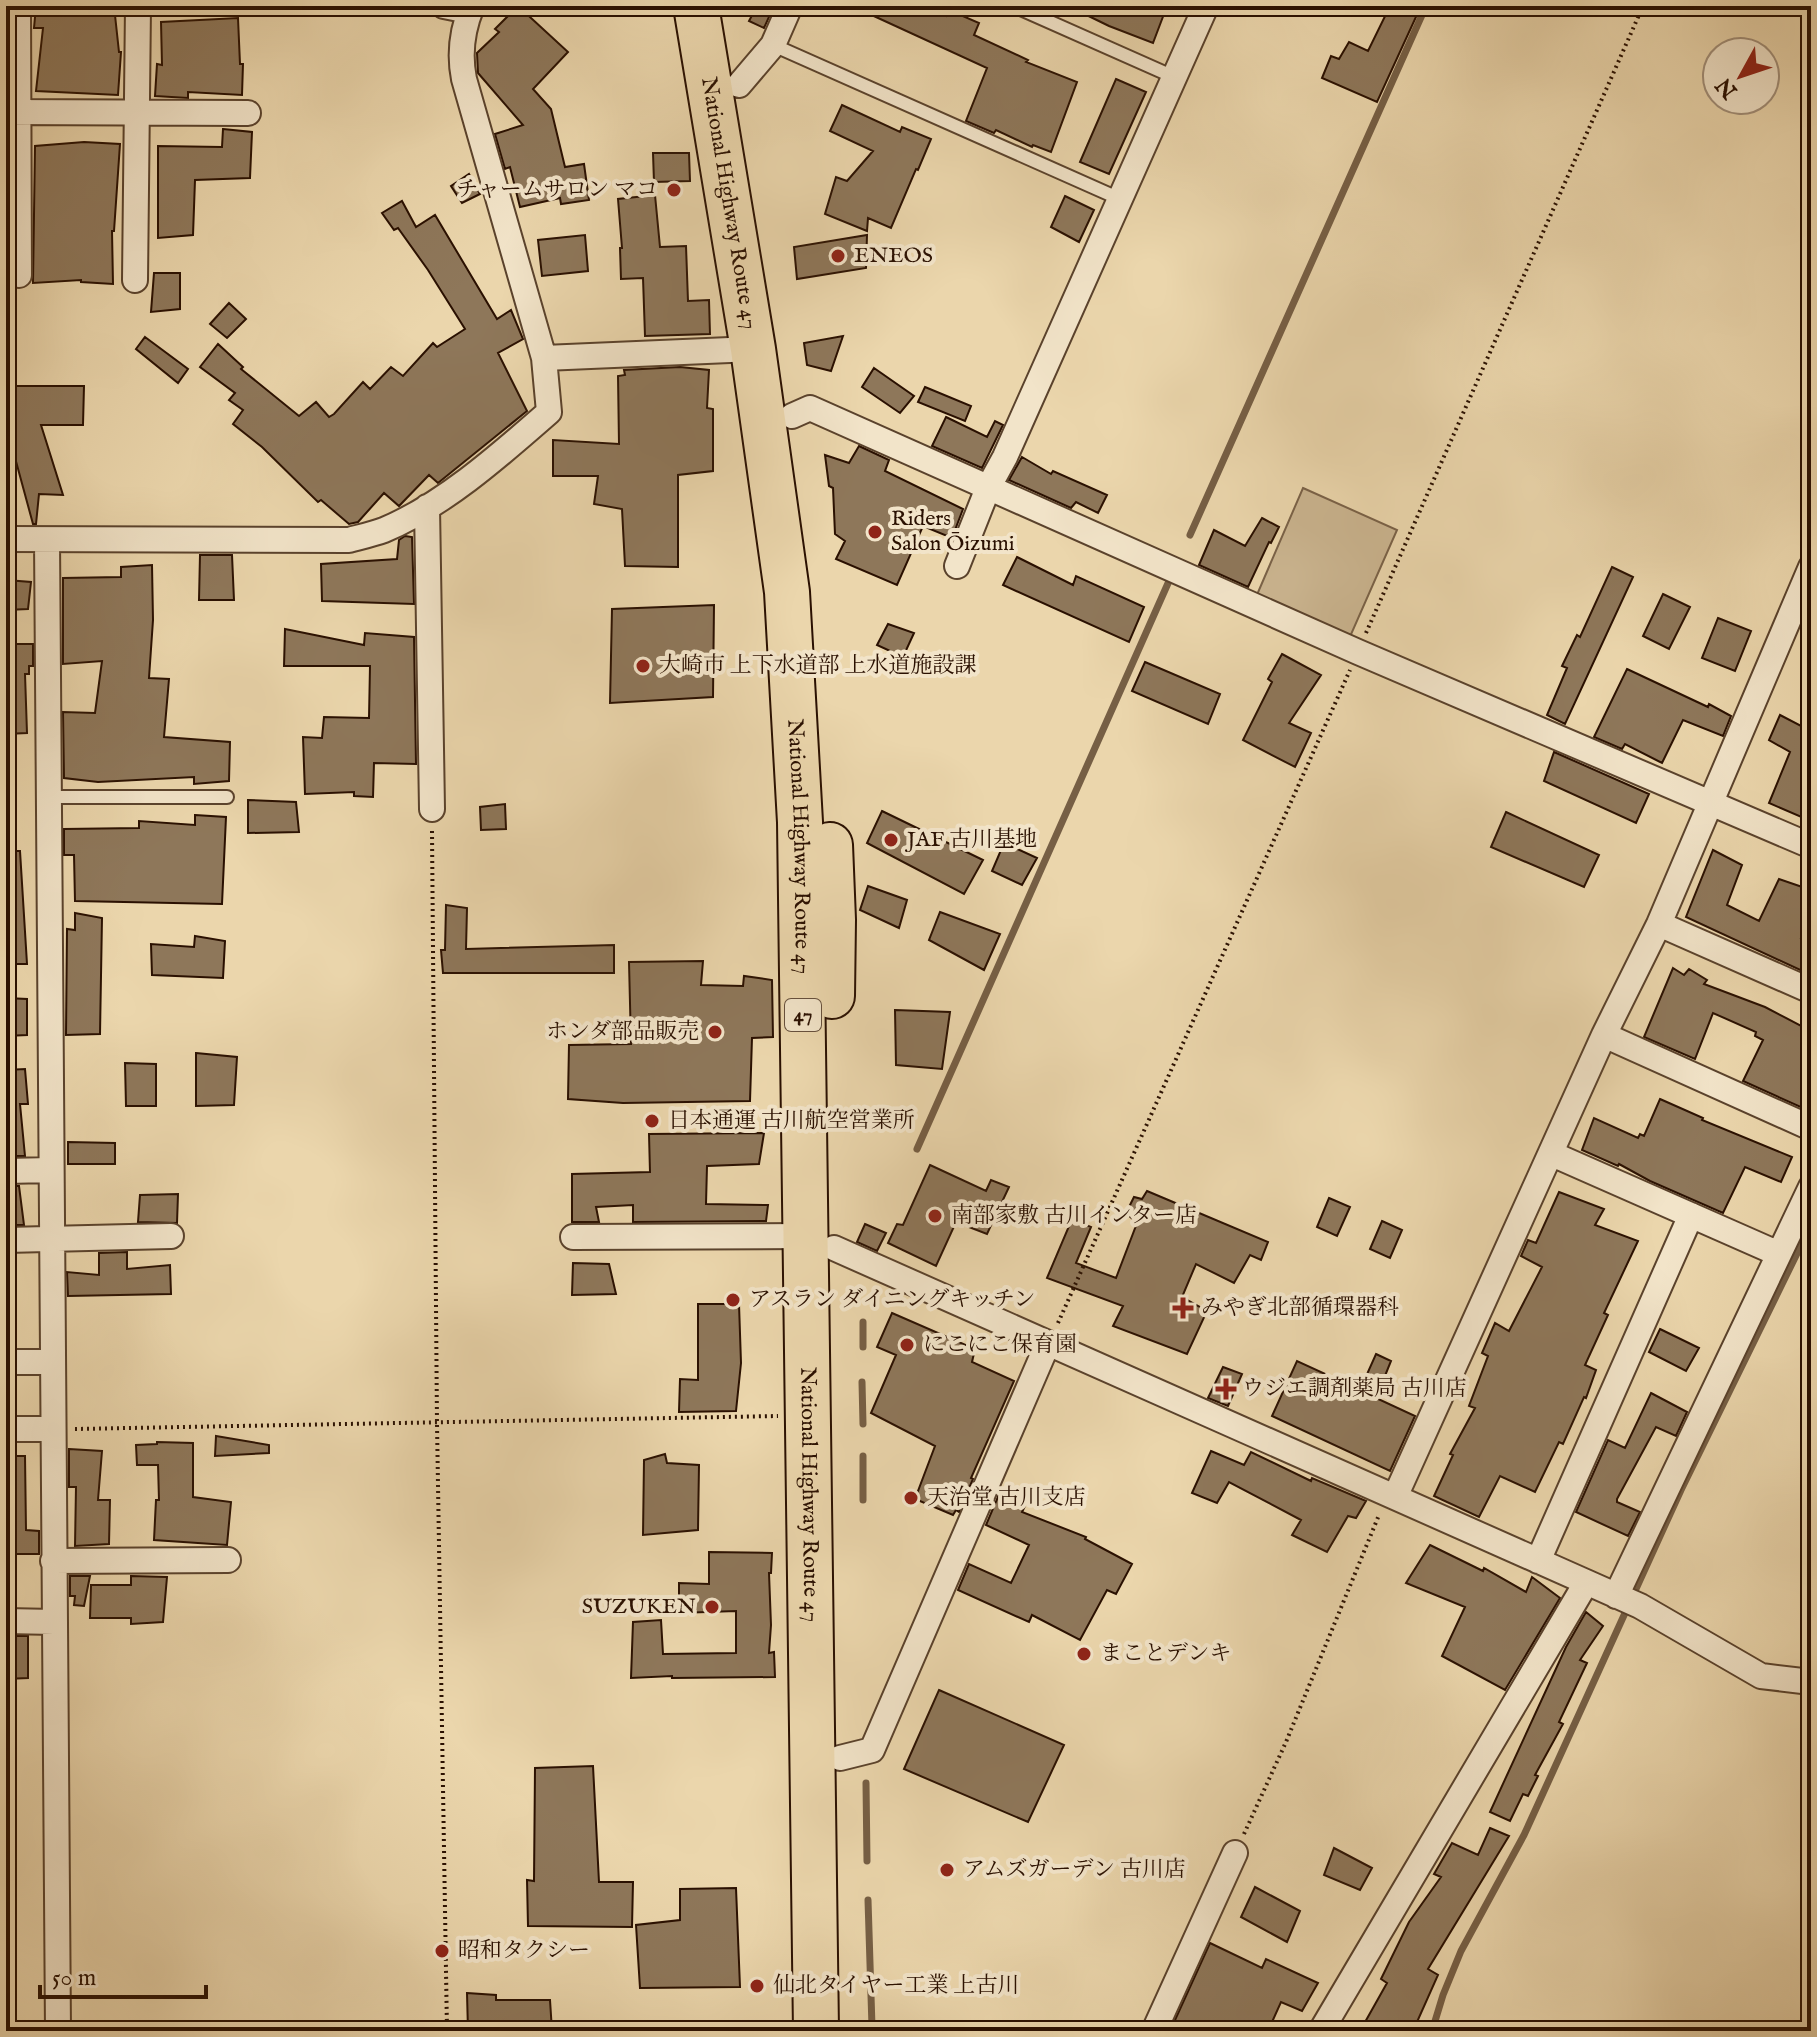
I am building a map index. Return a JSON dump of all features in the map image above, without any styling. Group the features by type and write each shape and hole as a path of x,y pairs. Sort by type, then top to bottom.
{"highway":[{"name":"National Highway Route 47","path":"696,6 753,349 787,592 820,1242 840,1758 845,2031"},
{"name":"National Highway Route 47","path":"727,6 792,416 822,674 833,920 820,1242 807,1416 816,2031"}],"street":[{"path":"18,6 12,113 19,275"},
{"path":"135,280 138,6"},
{"path":"6,539 349,540 384,530 427,507 497,458 549,412 544,358 460,59 461,43 471,9 444,6"},
{"path":"739,85 773,45 790,6"},
{"path":"957,566 988,488 1005,457 1206,6"},
{"path":"12,113 248,113"},
{"path":"544,358 753,349"},
{"path":"792,416 810,408 1358,652 1811,846"},
{"path":"427,507 432,809"},
{"path":"47,540 58,2031"},
{"path":"1391,1495 1552,1154 1604,1035 1659,924 1811,567"},
{"path":"1659,924 1811,991"},
{"path":"1604,1035 1811,1128"},
{"path":"1552,1154 1779,1254"},
{"path":"6,1171 51,1170"},
{"path":"1626,1600 1811,1187"},
{"path":"1538,1561 1691,1215"},
{"path":"6,1240 171,1236"},
{"path":"573,1237 820,1242 1626,1600 1761,1676 1811,1682"},
{"path":"840,1758 872,1750 1048,1343"},
{"path":"6,1362 52,1362"},
{"path":"6,1429 52,1429"},
{"path":"53,1561 228,1560"},
{"path":"1321,2031 1586,1583"},
{"path":"6,1621 54,1622"},
{"path":"1154,2031 1235,1853"}],"lane":[{"path":"1014,6 1174,77"},
{"path":"773,45 1120,199"},
{"path":"48,797 227,797"}],"path":[{"path":"1048,1343 1643,6"},
{"path":"1791,6 1811,15"},
{"path":"432,809 437,1424 447,2031"},
{"path":"52,1429 807,1416"},
{"path":"1235,1853 1286,1742 1391,1495"}],"shaded area":[{"path":"1303,488 1397,530 1349,639 1256,597"}],"building":[{"path":"36,6 114,6 121,52 118,95 36,91 43,28 34,28"},
{"path":"518,6 568,52 533,89 551,109 565,167 584,164 589,200 561,204 560,198 520,207 510,167 505,169 495,134 523,125 478,73 477,53 499,32 495,29"},
{"path":"757,6 774,6 764,28 749,21"},
{"path":"852,6 925,6 946,16 949,10 979,23 974,35 1028,60 1026,62 1077,82 1051,152 966,121 987,68"},
{"path":"1068,6 1167,6 1153,43"},
{"path":"1390,6 1421,6 1377,102 1322,78 1331,56 1339,59 1349,42 1368,51"},
{"path":"238,18 240,64 243,64 242,95 188,92 188,98 155,96 157,64 162,65 161,22"},
{"path":"1116,79 1146,92 1109,174 1080,162"},
{"path":"842,105 900,132 902,127 931,139 891,228 868,218 867,231 825,214 836,177 847,181 873,151 830,131"},
{"path":"223,129 252,132 250,178 195,180 193,235 158,238 158,146 222,147"},
{"path":"84,142 120,144 112,231 113,284 81,280 33,283 35,146"},
{"path":"653,153 689,153 690,181 654,182"},
{"path":"469,174 480,194 462,203 451,186"},
{"path":"655,195 660,247 686,246 688,301 709,300 710,334 645,336 643,278 621,279 618,199"},
{"path":"1065,196 1094,210 1079,242 1051,227"},
{"path":"402,201 416,227 435,215 497,319 511,310 523,339 498,353 527,411 438,483 429,475 399,506 384,493 358,522 349,524 321,500 318,502 262,447 233,424 243,410 229,400 235,393 200,367 218,344 243,367 241,369 299,416 316,402 329,417 363,382 370,389 391,367 403,376 433,343 437,347 465,329 398,228 394,230 382,213"},
{"path":"585,235 588,271 542,276 538,240"},
{"path":"867,235 866,268 797,279 794,247"},
{"path":"154,273 180,273 180,309 151,312"},
{"path":"229,303 246,319 227,338 210,324"},
{"path":"843,336 831,371 807,365 804,343"},
{"path":"145,337 188,369 178,383 136,349"},
{"path":"680,367 709,370 707,408 713,409 713,471 678,475 678,567 625,566 622,509 594,504 598,476 553,476 553,440 619,444 618,376 625,375 624,370"},
{"path":"874,368 914,396 900,413 862,387"},
{"path":"14,386 84,386 83,425 41,425 63,495 39,494 36,524 33,524 14,454 11,454"},
{"path":"925,387 971,406 965,421 918,402"},
{"path":"946,417 987,437 995,421 1003,425 982,468 932,446"},
{"path":"859,446 889,460 885,471 963,509 952,538 923,526 897,585 836,559 845,541 835,534 833,488 829,486 825,455 849,463"},
{"path":"1022,457 1051,474 1053,471 1107,495 1098,513 1076,502 1071,508 1009,480"},
{"path":"1262,518 1279,527 1248,587 1199,565 1214,530 1245,546"},
{"path":"405,536 412,537 414,604 322,601 321,564 397,559 399,540"},
{"path":"200,555 232,555 234,600 199,600"},
{"path":"1017,557 1073,585 1076,576 1144,607 1129,642 1003,585"},
{"path":"152,565 153,620 149,678 169,679 164,737 230,742 229,781 194,784 194,777 98,782 64,778 63,712 95,713 102,661 63,664 63,578 121,577 121,567"},
{"path":"1612,567 1633,577 1565,724 1547,715 1567,668 1562,666 1577,635 1580,637"},
{"path":"6,580 31,582 28,609 6,610"},
{"path":"1663,594 1690,607 1669,649 1643,636"},
{"path":"714,605 713,697 610,703 612,609"},
{"path":"1718,618 1751,631 1735,671 1702,658"},
{"path":"888,624 914,633 903,657 877,645"},
{"path":"285,629 364,645 365,633 414,637 416,764 374,763 373,797 354,796 354,792 305,794 303,737 322,738 324,717 369,718 370,666 284,666"},
{"path":"6,644 33,644 33,666 29,666 29,674 25,674 27,733 6,734"},
{"path":"1282,654 1321,675 1289,723 1311,733 1295,767 1243,740 1272,682 1268,679"},
{"path":"1145,662 1220,694 1208,724 1132,691"},
{"path":"1627,669 1731,716 1723,736 1683,720 1662,763 1625,744 1622,749 1594,737"},
{"path":"1780,715 1811,731 1811,808 1806,819 1769,803 1790,752 1769,740"},
{"path":"1554,752 1649,794 1636,823 1544,781"},
{"path":"248,800 296,802 299,832 248,833"},
{"path":"505,804 506,829 481,830 480,807"},
{"path":"882,811 983,860 964,894 867,843"},
{"path":"1506,812 1599,855 1584,887 1491,847"},
{"path":"195,815 226,817 222,904 75,901 74,855 64,855 64,829 139,828 139,821 195,825"},
{"path":"1004,843 1037,858 1022,885 992,871"},
{"path":"1713,850 1742,865 1727,905 1759,921 1779,879 1811,890 1811,918 1801,938 1811,943 1811,975 1686,917"},
{"path":"6,851 20,851 27,964 6,964"},
{"path":"868,886 907,900 899,928 860,910"},
{"path":"446,905 467,908 466,949 614,945 614,973 443,973 441,950 445,950"},
{"path":"940,912 1000,934 984,970 929,940"},
{"path":"75,913 102,918 100,1034 66,1035 67,929 75,930"},
{"path":"195,936 225,941 223,978 152,975 151,944 194,947"},
{"path":"703,961 701,985 743,986 744,976 772,980 773,1037 752,1038 750,1101 623,1103 568,1099 569,1045 631,1044 629,962"},
{"path":"1673,968 1684,975 1689,969 1707,980 1704,984 1765,1007 1811,1031 1811,1093 1805,1109 1743,1081 1763,1040 1755,1036 1756,1032 1713,1013 1695,1059 1644,1037"},
{"path":"6,998 27,999 27,1035 6,1036"},
{"path":"895,1010 950,1012 942,1069 896,1065"},
{"path":"196,1053 237,1057 234,1105 196,1106"},
{"path":"125,1063 156,1064 156,1106 126,1106"},
{"path":"25,1069 28,1104 20,1104 25,1156 6,1156 6,1070"},
{"path":"1660,1099 1792,1157 1781,1182 1745,1167 1723,1213 1582,1150 1594,1118 1638,1138 1640,1134 1644,1136"},
{"path":"764,1133 759,1164 707,1166 706,1204 768,1205 766,1221 633,1222 633,1205 596,1207 599,1222 572,1222 572,1174 650,1172 649,1134"},
{"path":"68,1142 115,1143 115,1164 68,1164"},
{"path":"930,1165 986,1191 991,1180 1009,1187 987,1234 956,1222 936,1266 888,1243 897,1224 903,1225"},
{"path":"6,1186 19,1186 24,1225 6,1225"},
{"path":"1147,1191 1268,1242 1261,1260 1250,1255 1234,1283 1196,1264 1182,1297 1207,1311 1187,1354 1113,1326 1123,1306 1047,1278 1072,1219 1091,1227 1076,1263 1116,1278 1137,1223 1126,1213 1134,1197 1142,1199"},
{"path":"1559,1192 1604,1209 1595,1225 1638,1241 1604,1313 1608,1315 1585,1365 1596,1370 1563,1444 1559,1442 1535,1492 1500,1476 1479,1517 1434,1496 1453,1455 1450,1454 1475,1408 1469,1406 1488,1356 1482,1353 1495,1323 1509,1331 1542,1267 1521,1256 1528,1240 1536,1243"},
{"path":"178,1194 177,1223 138,1222 140,1195"},
{"path":"1329,1198 1350,1207 1337,1236 1317,1227"},
{"path":"1382,1221 1402,1230 1390,1258 1370,1249"},
{"path":"865,1224 886,1233 877,1251 857,1242"},
{"path":"127,1252 127,1269 170,1265 171,1294 68,1296 67,1272 99,1275 99,1253"},
{"path":"573,1263 609,1264 616,1294 572,1295"},
{"path":"698,1304 739,1304 741,1363 736,1411 679,1412 680,1379 698,1380"},
{"path":"892,1313 975,1349 972,1362 1014,1381 959,1512 956,1510 953,1515 915,1499 935,1446 871,1413 896,1355 877,1347"},
{"path":"1660,1329 1699,1348 1686,1371 1649,1352"},
{"path":"1376,1354 1391,1361 1376,1398 1415,1416 1390,1471 1272,1416 1297,1361 1360,1390"},
{"path":"1223,1367 1242,1374 1228,1406 1208,1398"},
{"path":"1651,1393 1687,1412 1676,1436 1656,1427 1617,1499 1617,1502 1640,1512 1628,1536 1576,1512 1608,1440 1625,1448"},
{"path":"216,1436 269,1445 269,1453 215,1456"},
{"path":"193,1443 193,1497 231,1502 227,1545 154,1540 156,1500 159,1500 158,1465 137,1465 136,1445"},
{"path":"69,1449 102,1451 98,1500 110,1500 109,1544 75,1546 76,1487 69,1487"},
{"path":"1211,1451 1244,1465 1251,1452 1311,1481 1312,1478 1366,1501 1356,1518 1348,1516 1327,1552 1292,1535 1301,1520 1229,1482 1217,1503 1192,1493"},
{"path":"665,1454 667,1463 699,1465 698,1530 643,1535 644,1460"},
{"path":"6,1456 25,1456 26,1530 39,1531 39,1554 6,1554"},
{"path":"1000,1492 1026,1504 1022,1512 1086,1537 1132,1564 1116,1594 1107,1590 1080,1640 1032,1615 1029,1622 958,1590 969,1564 1011,1583 1029,1545 986,1525"},
{"path":"1430,1545 1483,1571 1484,1568 1526,1592 1532,1577 1560,1598 1505,1690 1442,1656 1465,1607 1406,1583"},
{"path":"709,1552 772,1553 769,1653 774,1652 775,1677 631,1678 633,1622 661,1620 663,1654 736,1653 736,1611 679,1613 679,1583 709,1584"},
{"path":"70,1576 90,1576 84,1606 74,1605 75,1596 70,1596"},
{"path":"131,1576 167,1577 163,1622 131,1624 131,1618 90,1618 91,1585 131,1585"},
{"path":"1586,1612 1603,1626 1580,1660 1587,1663 1559,1722 1563,1724 1535,1775 1538,1776 1528,1796 1523,1794 1510,1821 1490,1812 1566,1647"},
{"path":"6,1636 28,1636 28,1678 6,1679"},
{"path":"939,1690 1064,1745 1028,1822 904,1769"},
{"path":"593,1766 599,1882 633,1882 632,1927 528,1926 527,1880 534,1881 535,1768"},
{"path":"1490,1828 1509,1836 1428,1969 1438,1975 1413,2031 1360,2031 1387,1983 1381,1979 1409,1922 1441,1877 1434,1874 1452,1843 1478,1855"},
{"path":"1334,1848 1372,1868 1360,1890 1324,1875"},
{"path":"1255,1887 1300,1911 1287,1942 1241,1917"},
{"path":"736,1888 740,1987 640,1988 636,1925 680,1920 680,1889"},
{"path":"1210,1943 1262,1968 1266,1959 1318,1983 1302,2011 1281,2002 1268,2031 1170,2031"},
{"path":"467,1993 496,1995 496,2000 550,2000 552,2031 468,2031"}],"waterway":[{"path":"1190,535 1426,6"},
{"path":"917,1149 1169,581"},
{"path":"1432,2031 1461,1951 1524,1835 1681,1490 1811,1225"},
{"path":"863,1322 863,1347"},
{"path":"862,1382 863,1424"},
{"path":"863,1456 863,1500"},
{"path":"866,1783 867,1861"},
{"path":"868,1900 872,2027"}],"place":[{"name":"チャームサロン マコ","path":"674,190"},
{"name":"ENEOS","path":"838,256"},
{"name":"Riders Salon Ōizumi","path":"875,532"},
{"name":"大崎市 上下水道部 上水道施設課","path":"643,666"},
{"name":"JAF 古川基地","path":"891,840"},
{"name":"ホンダ部品販売","path":"715,1032"},
{"name":"日本通運 古川航空営業所","path":"652,1121"},
{"name":"南部家敷 古川インター店","path":"935,1216"},
{"name":"アスラン ダイニングキッチン","path":"733,1300"},
{"name":"みやぎ北部循環器科","path":"1183,1308"},
{"name":"にこにこ保育園","path":"907,1345"},
{"name":"ウジエ調剤薬局 古川店","path":"1226,1389"},
{"name":"天治堂 古川支店","path":"911,1498"},
{"name":"SUZUKEN","path":"712,1607"},
{"name":"まことデンキ","path":"1084,1654"},
{"name":"アムズガーデン 古川店","path":"947,1870"},
{"name":"昭和タクシー","path":"442,1951"},
{"name":"仙北タイヤー工業 上古川","path":"757,1986"}]}
